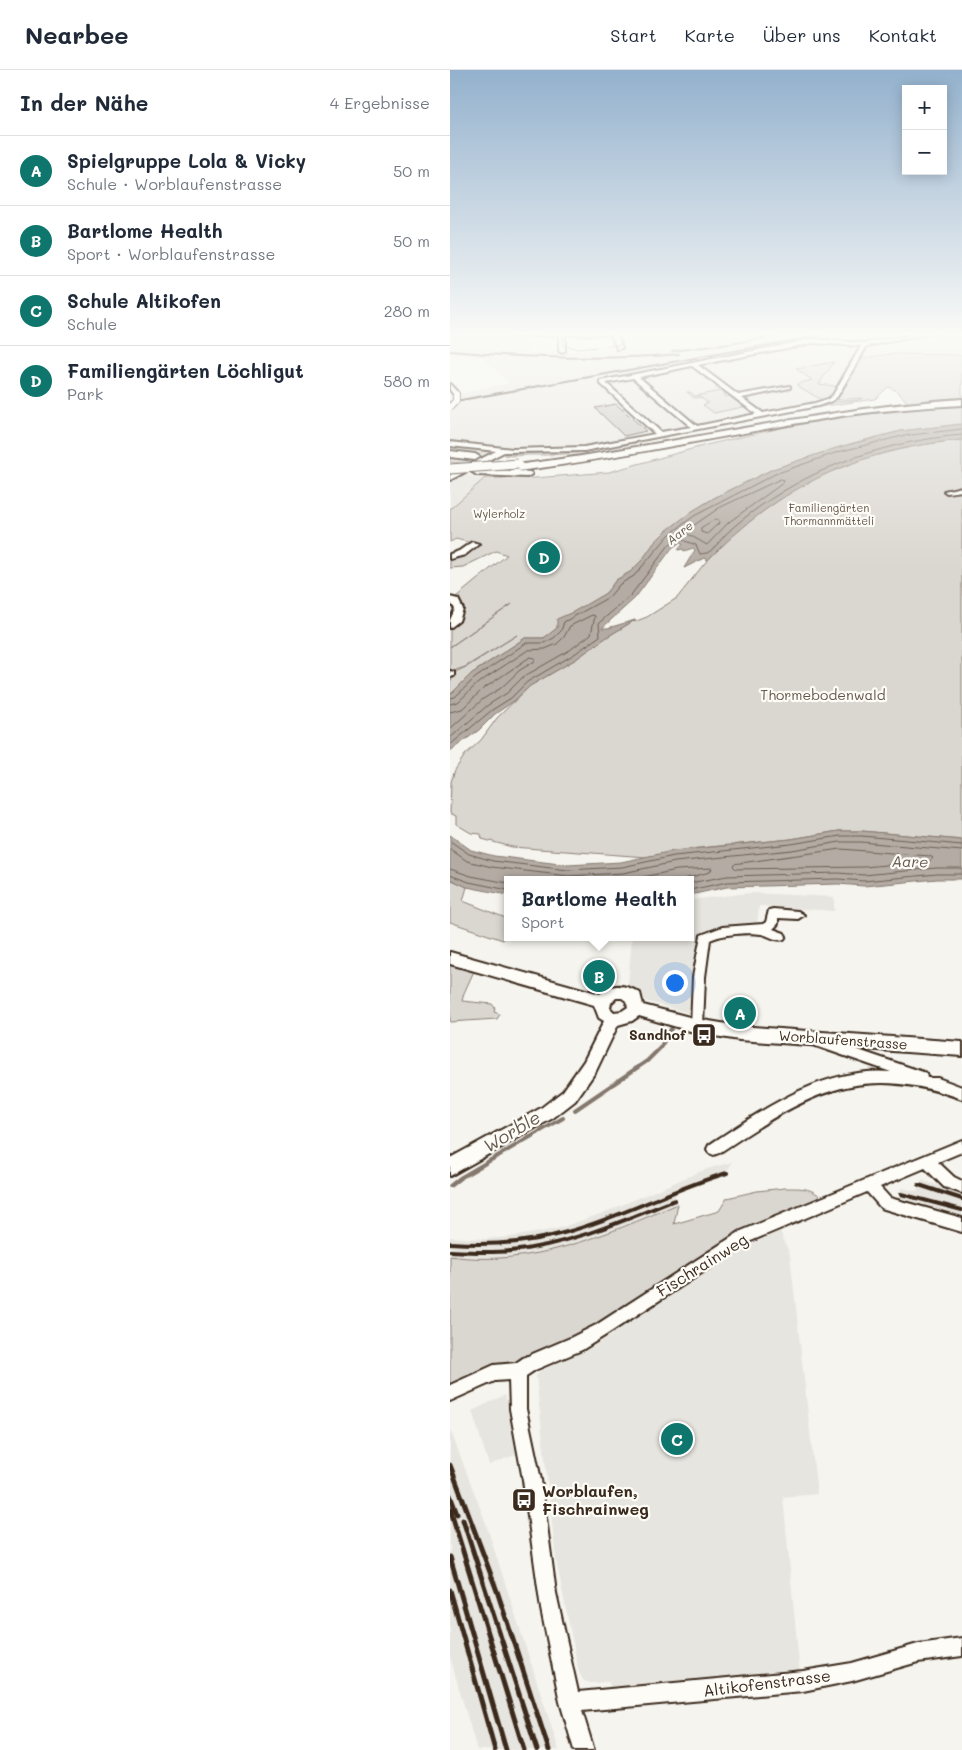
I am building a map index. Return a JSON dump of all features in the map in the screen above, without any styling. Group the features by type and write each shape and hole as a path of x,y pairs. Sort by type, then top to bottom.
{"highway":[{"path":"517,466 600,454 802,413 828,410"},
{"path":"452,469 517,466 588,459 855,410"},
{"path":"452,469 525,474 572,470 600,465 712,436"},
{"path":"450,454 475,457 504,455 570,456 670,439"}],"main road":[{"path":"450,958 603,1001"},
{"path":"625,992 634,998 636,1009 629,1016 613,1019 604,1014 602,1010 603,1001 610,994 625,992"},
{"name":"Worblaufenstrasse","path":"636,1009 697,1026 739,1033 962,1049"},
{"path":"450,1168 547,1113 569,1096 590,1066 613,1019"}],"street":[{"path":"633,410 660,435"},
{"path":"675,410 696,428"},
{"path":"755,410 761,415"},
{"path":"450,444 504,455 584,449 786,410"},
{"path":"450,478 504,455"},
{"path":"947,491 962,489"},
{"path":"450,557 475,544"},
{"path":"450,599 455,601 459,609 456,619 450,625"},
{"path":"763,930 772,924 773,914 798,915"},
{"path":"697,1026 699,977 705,938 711,934 730,929 763,930 780,936"},
{"path":"807,1038 962,1093"},
{"path":"714,1149 762,1118 805,1096 845,1082 888,1077 945,1086"},
{"name":"Fischrainweg","path":"456,1390 494,1373 519,1371 528,1364 576,1344 746,1236 928,1162 962,1146"},
{"path":"928,1162 949,1182 962,1187"},
{"path":"870,1185 886,1203 962,1225"},
{"path":"519,1371 516,1384 550,1609 570,1702 584,1750"},
{"name":"Altikofenstrasse","path":"570,1702 803,1681 852,1672 918,1653 962,1647"}],"shaded area":[{"path":"450,410 778,410 594,447 506,450 450,443"},
{"path":"450,472 485,478 450,509"},
{"path":"749,893 834,897 834,911 759,906 756,934 728,931 703,937 692,1014 645,1001 641,993 628,985 632,941 694,941 694,900"},
{"path":"732,1162 724,1177 674,1193 678,1204 587,1241 546,1253 519,1257 484,1259 450,1256 450,1237 485,1239 557,1229 603,1213 704,1170"},
{"path":"922,1180 962,1193 962,1216 899,1199 901,1188 917,1191"},
{"path":"780,1231 790,1255 817,1494 783,1497 800,1674 610,1689 609,1682 590,1683 584,1681 579,1673 556,1560 536,1376 540,1371 592,1347 732,1253"},
{"path":"505,1395 517,1454 489,1465 472,1411"},
{"path":"450,1429 485,1521 559,1750 477,1750 450,1657"}],"green space":[{"path":"710,410 727,410 714,413"},
{"path":"790,410 798,410 731,422"},
{"name":"Wylerholz","path":"897,410 962,410 962,424 901,431 853,443 773,469 714,498 691,512 654,543 642,561 630,572 616,580 606,593 558,622 557,628 551,634 543,638 525,638 471,674 450,695 450,683 454,676 451,674 468,666 517,635 465,667 450,672 450,625 456,619 459,600 456,597 507,555 496,551 463,567 450,568 450,558 475,544 456,539 450,542 450,509 485,478 535,478 609,472 706,445 785,427 841,417"},
{"path":"706,428 641,442 574,453 504,455 591,450"},
{"name":"Thormebodenwald","path":"962,440 962,840 862,831 839,831 791,839 689,849 646,857 512,847 482,839 481,834 471,833 456,824 456,816 450,813 451,782 455,770 465,755 481,740 497,718 530,686 576,659 635,620 634,622 647,617 677,598 704,564 736,531 792,490 817,477 867,457 917,445"},
{"path":"450,447 488,451 493,454 472,462 450,462"},
{"path":"450,879 467,887 463,901 504,917 504,938 503,940 450,922"},
{"path":"450,964 474,971 462,1001 492,1004 495,1008 494,1012 500,1014 497,1019 450,1022"},
{"path":"785,1188 812,1191 826,1203 776,1223 576,1344 450,1388 450,1256 510,1257 538,1253 595,1237 678,1204 674,1224 719,1211 727,1198 757,1191"}],"water":[{"name":"Aare","path":"962,424 962,440 889,452 855,462 793,492 763,511 708,560 704,558 684,568 695,550 693,548 684,551 683,549 678,550 683,544 679,543 672,548 635,598 602,628 635,620 576,659 530,686 514,701 495,714 479,730 450,751 450,695 471,674 525,638 544,638 557,628 557,619 606,593 616,580 630,572 642,560 654,543 666,531 691,512 714,498 773,469 836,448 901,431"},
{"name":"Aare","path":"839,831 862,831 962,840 962,879 937,879 864,886 838,884 727,887 694,894 694,876 504,876 504,894 467,887 450,879 450,835 471,850 494,856 568,865 621,862 673,851 791,839"}],"building":[{"path":"597,410 623,410 646,431 624,436"}],"waterway":[{"name":"Worble","path":"575,1110 647,1061 660,1048 671,1029"},
{"name":"Worble","path":"450,1186 460,1178 563,1118"}],"railway":[{"path":"450,1243 509,1243 553,1236 607,1219 727,1173"},
{"path":"919,1185 962,1199"},
{"path":"901,1194 962,1210"},
{"path":"450,1251 503,1252 533,1248 595,1231 675,1200"},
{"path":"450,1465 497,1591 549,1750"},
{"path":"450,1495 457,1514"},
{"path":"450,1509 524,1750"},
{"path":"463,1520 537,1750"},
{"path":"450,1557 506,1750"},
{"path":"450,1590 495,1750"}],"place":[{"name":"Familiengärten Löchligut","path":"544,557"},
{"name":"Bartlome Health","path":"599,976"},
{"name":"Spielgruppe Lola & Vicky","path":"740,1013"},
{"name":"Sandhof","path":"704,1035"},
{"name":"Schule Altikofen","path":"677,1439"},
{"name":"Worblaufen, Fischrainweg","path":"524,1500"}],"park label":[{"name":"Familiengärten Thormannmätteli","path":"829,514"}]}
